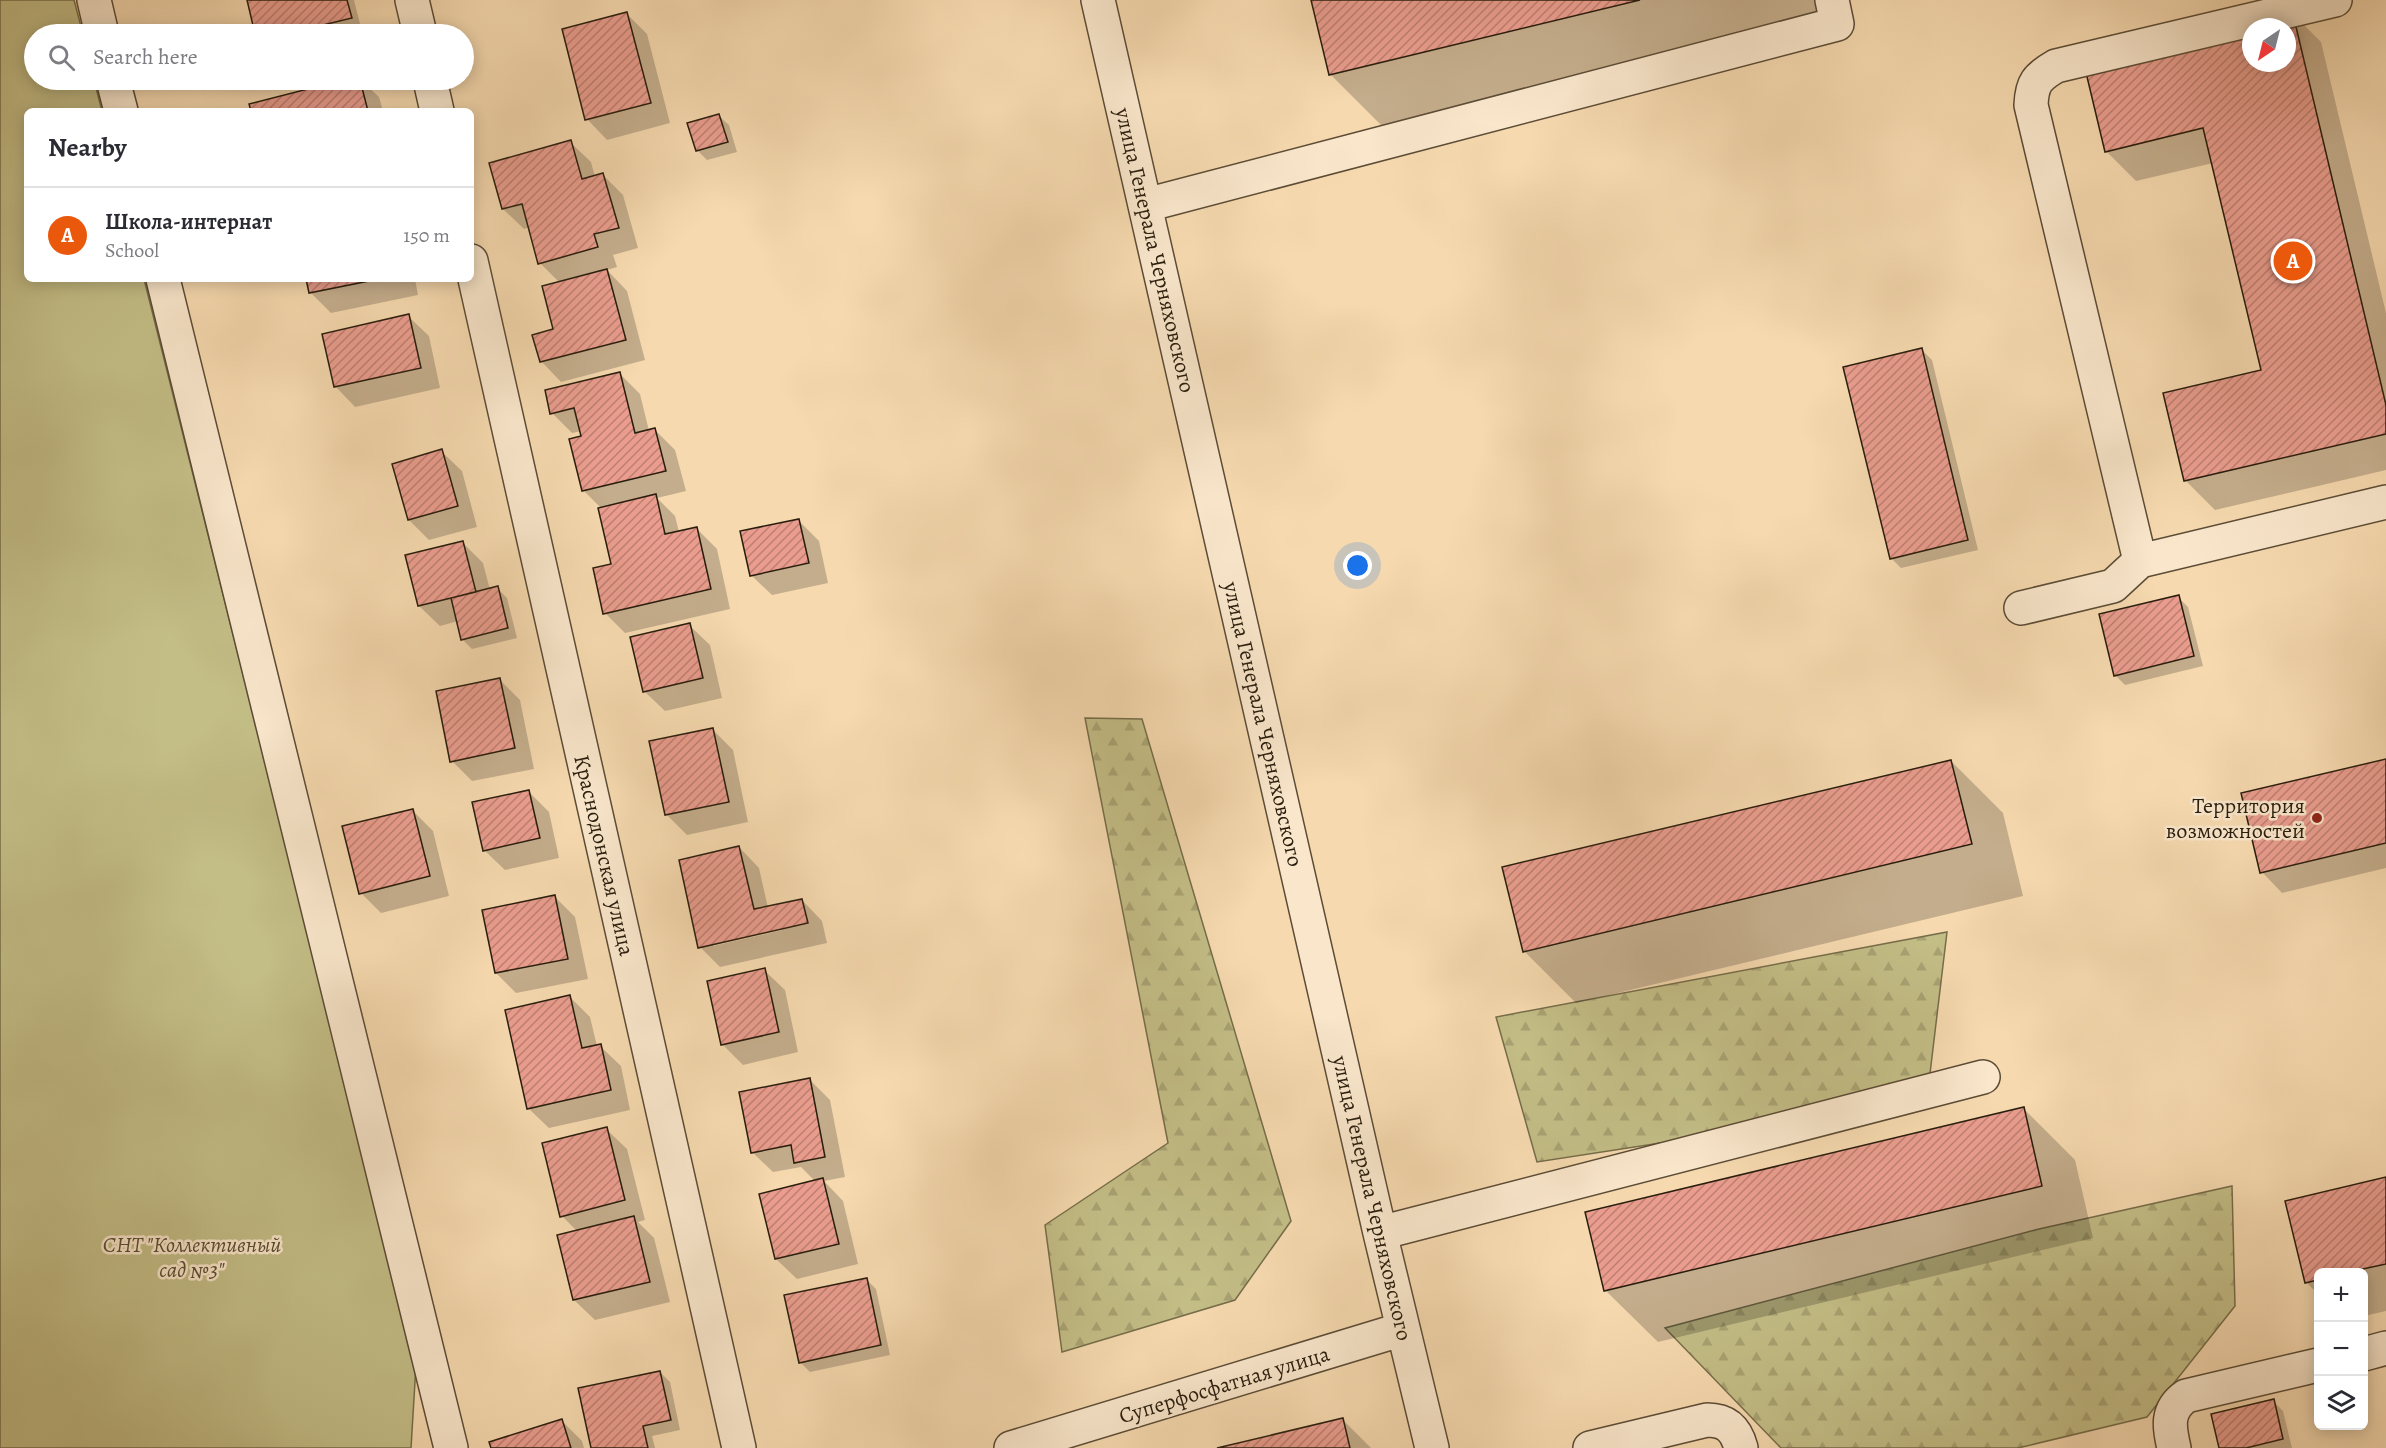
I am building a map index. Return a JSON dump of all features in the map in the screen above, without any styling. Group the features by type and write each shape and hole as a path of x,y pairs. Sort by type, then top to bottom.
{"street":[{"path":"94,0 100,24"},
{"path":"412,0 418,24"},
{"name":"улица Генерала Черняховского","path":"1098,0 1380,1233 1432,1448"},
{"path":"1146,205 1837,24 1832,0"},
{"path":"2140,561 2031,105 2032,88 2042,74 2056,66 2335,0"},
{"path":"116,90 120,108"},
{"path":"432,90 436,108"},
{"name":"Краснодонская улица","path":"474,274 739,1448"},
{"path":"164,282 451,1448"},
{"path":"2021,608 2113,586 2140,561 2386,502"},
{"path":"1380,1233 1983,1077"},
{"name":"Суперфосфатная улица","path":"1011,1448 1403,1329"},
{"path":"2368,1353 2386,1348"},
{"path":"2174,1448 2169,1428 2170,1414 2177,1403 2186,1396 2314,1366"},
{"path":"1590,1448 1707,1420 1721,1420 1733,1429 1741,1448"}],"green space":[{"name":"СНТ \"Коллективный сад №3\"","path":"0,0 74,0 80,24 24,24 24,90 97,90 101,108 24,108 24,282 145,282 416,1365 411,1448 0,1448"},
{"path":"1085,718 1142,719 1291,1221 1235,1300 1062,1352 1045,1225 1168,1143"},
{"path":"1947,932 1928,1090 1680,1140 1537,1162 1496,1017"},
{"path":"2232,1186 2235,1306 2147,1417 2018,1448 1781,1448 1665,1328 2039,1229"}],"building":[{"path":"247,0 347,0 352,18 327,24 253,24"},
{"path":"1311,0 1640,0 1329,75"},
{"path":"2292,10 2294,18 2259,18"},
{"path":"627,12 651,103 585,120 562,29"},
{"path":"2242,22 2242,72 2296,72 2296,27 2386,405 2386,434 2184,481 2163,393 2261,370 2203,128 2105,152 2083,60"},
{"path":"304,90 363,90 367,108 250,108 249,104"},
{"path":"719,114 728,142 696,151 687,123"},
{"path":"571,140 582,179 603,173 619,228 594,234 598,247 538,264 522,204 502,209 489,163"},
{"path":"607,269 626,340 540,362 532,335 553,329 542,286"},
{"path":"307,282 364,282 309,293"},
{"path":"409,314 421,368 334,387 322,334"},
{"path":"1922,348 1968,540 1890,559 1843,367"},
{"path":"620,372 635,433 655,428 666,471 582,491 569,439 581,436 574,408 550,414 545,390"},
{"path":"442,449 458,506 408,520 392,464"},
{"path":"656,494 665,534 697,527 711,589 603,614 593,568 611,564 598,508"},
{"path":"799,519 809,563 750,576 740,531"},
{"path":"463,541 476,592 418,606 405,555"},
{"path":"498,586 508,628 461,640 451,598"},
{"path":"2179,595 2194,656 2114,676 2099,614"},
{"path":"690,623 703,678 643,692 630,637"},
{"path":"500,678 515,748 450,762 436,691"},
{"path":"713,728 729,802 665,815 649,741"},
{"name":"Территория возможностей","path":"2386,759 2386,843 2260,873 2241,793"},
{"path":"1951,760 1972,844 1523,952 1502,867"},
{"path":"529,790 540,838 483,851 472,802"},
{"path":"413,809 430,876 359,894 342,826"},
{"path":"739,846 754,909 802,899 808,923 698,948 679,860"},
{"path":"555,895 568,959 495,973 482,910"},
{"path":"765,968 779,1032 721,1045 707,981"},
{"path":"570,995 582,1048 601,1044 611,1090 527,1109 505,1010"},
{"path":"810,1078 825,1157 794,1163 791,1145 751,1153 739,1092"},
{"path":"2024,1107 2042,1186 1604,1291 1585,1212"},
{"path":"607,1127 625,1200 560,1217 542,1143"},
{"path":"2386,1177 2386,1264 2368,1268 2314,1268 2314,1281 2305,1283 2285,1201"},
{"path":"823,1178 839,1244 775,1259 759,1194"},
{"path":"634,1216 650,1282 573,1300 557,1235"},
{"path":"867,1278 881,1345 799,1363 784,1295"},
{"path":"660,1371 671,1420 643,1426 648,1448 591,1448 578,1388"},
{"path":"2274,1399 2283,1439 2246,1448 2219,1448 2211,1414"},
{"path":"1343,1418 1350,1448 1217,1448"},
{"path":"562,1419 571,1448 491,1448 489,1442"}],"place":[{"name":"Школа-интернат","path":"2293,261"},
{"name":"Территория возможностей","path":"2317,818"}]}
